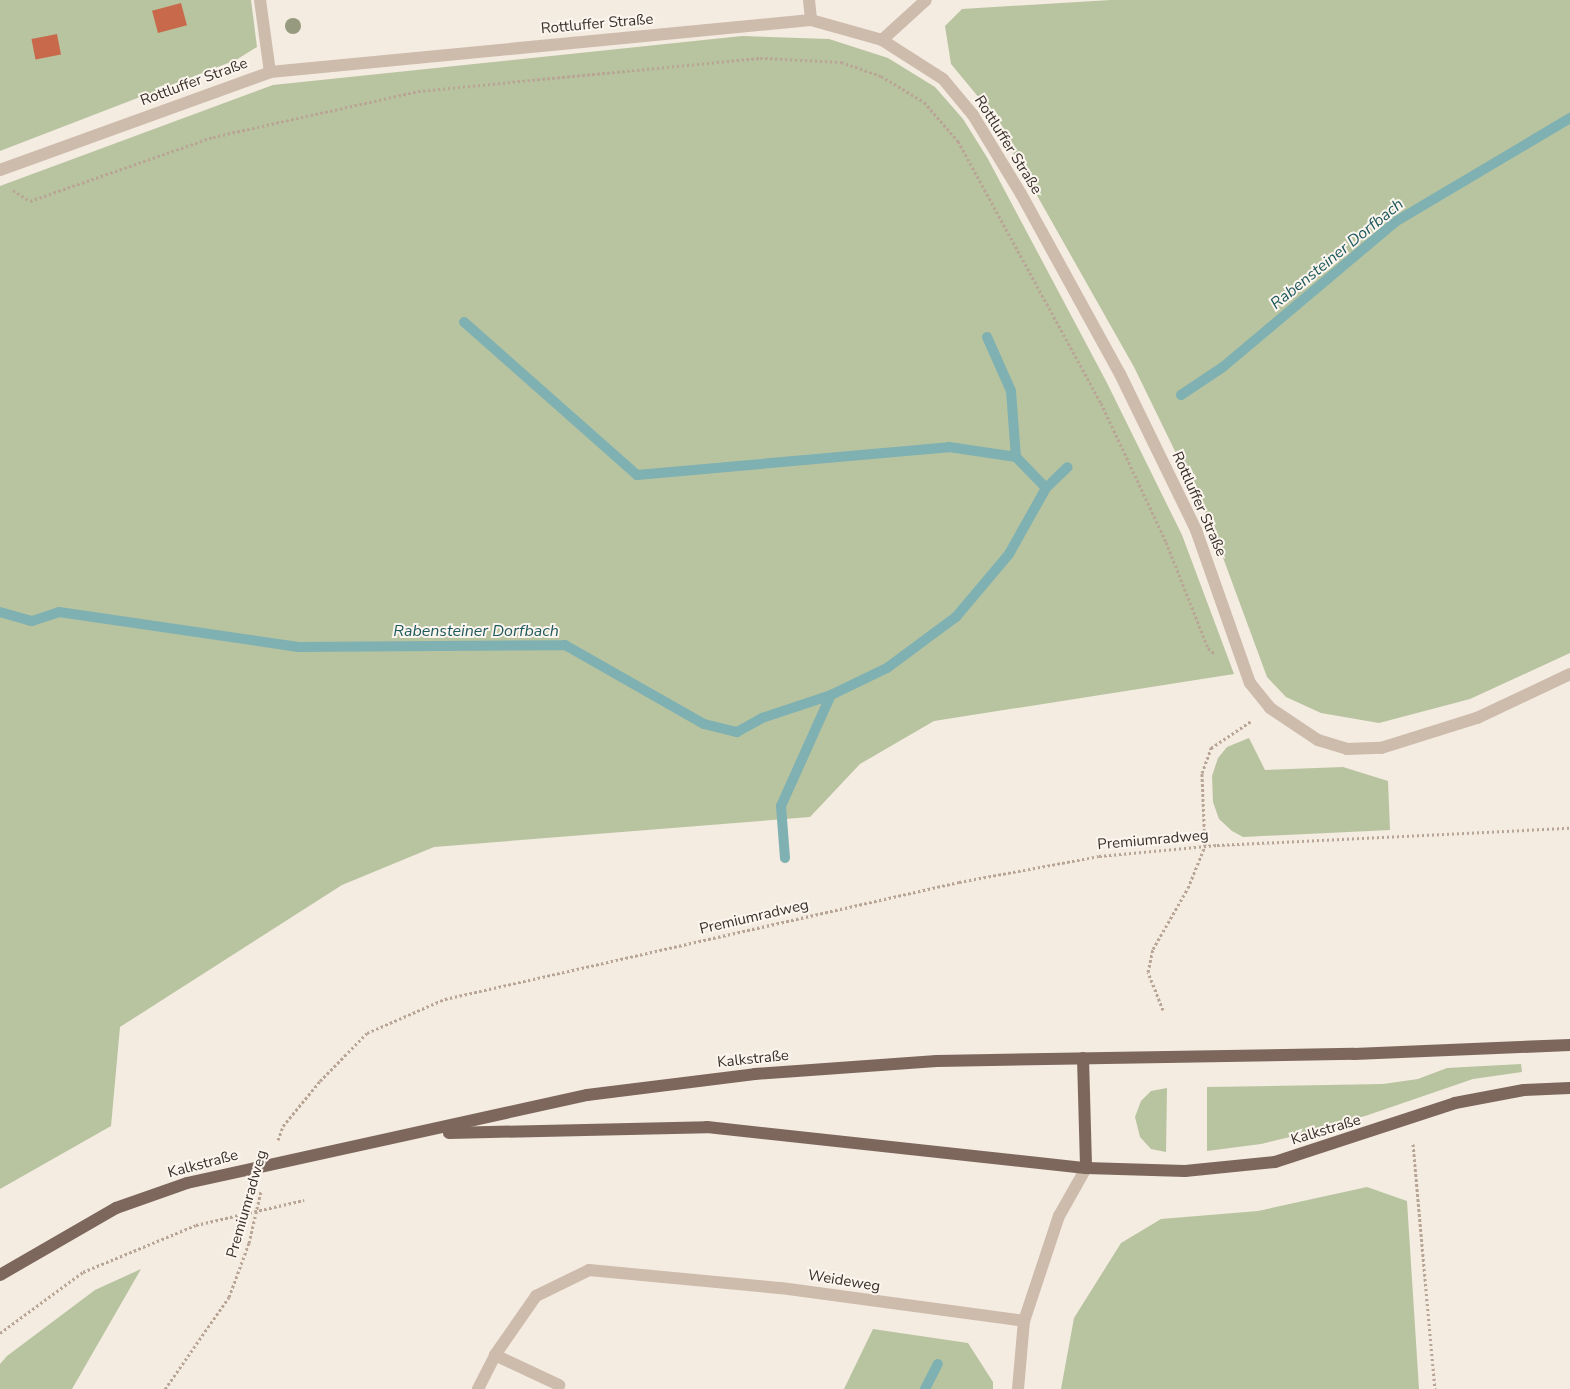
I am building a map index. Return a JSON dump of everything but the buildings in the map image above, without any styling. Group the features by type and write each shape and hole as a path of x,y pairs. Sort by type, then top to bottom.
{"main road":[{"name":"Kalkstraße","path":"0,1275 116,1208 187,1183 431,1132 587,1095 756,1074 937,1061 1354,1054 1570,1045"},
{"path":"1082,1058 1086,1168"},
{"name":"Kalkstraße","path":"431,1132 707,1128 1086,1168 1185,1171 1275,1162 1455,1104 1524,1090 1570,1088"}],"street":[{"path":"260,0 270,72"},
{"path":"809,0 811,20"},
{"path":"882,40 926,0"},
{"name":"Rottluffer Straße","path":"0,170 270,72 811,20 882,40 942,79 973,115 1021,194 1120,374 1196,530 1250,683 1270,708 1318,740 1347,749 1380,748 1477,718 1570,674"},
{"path":"1018,1389 1024,1321 1059,1216 1086,1168"},
{"name":"Weideweg","path":"478,1389 495,1355 536,1296 589,1270 658,1274 1024,1321"},
{"path":"495,1355 559,1386"}],"path":[{"path":"8,186 30,202 213,136 418,90 760,58 842,62 881,76 924,102 958,141 1101,403 1166,542 1208,648 1250,683"},
{"path":"1164,1010 1148,972 1153,949 1188,888 1205,846 1202,773 1211,748 1270,708"},
{"name":"Premiumradweg","path":"277,1142 283,1126 320,1081 367,1033 445,999 736,932 1066,862 1205,846 1570,828"},
{"path":"1413,1144 1435,1389"},
{"name":"Premiumradweg","path":"165,1389 229,1297 249,1244 262,1183"},
{"path":"0,1333 84,1272 196,1225 304,1200"}],"green space":[{"path":"0,0 251,0 257,47 236,60 0,151"},
{"path":"1111,0 1570,0 1570,653 1470,699 1379,723 1321,713 1286,697 1267,677 1211,525 1134,367 1004,137 980,99 951,64 945,26 962,9"},
{"path":"742,36 829,39 888,58 935,87 963,119 988,159 1107,383 1182,535 1234,674 934,721 860,764 810,817 434,847 342,885 120,1027 111,1126 0,1189 0,186 273,85"},
{"path":"1249,738 1265,770 1343,767 1388,781 1390,830 1243,837 1232,831 1219,819 1213,802 1212,776 1218,758 1227,747"},
{"path":"1521,1064 1522,1072 1473,1079 1336,1126 1261,1144 1207,1151 1207,1087 1383,1084 1418,1079 1447,1068"},
{"path":"1167,1088 1166,1152 1151,1149 1140,1137 1135,1117 1141,1101 1151,1091"},
{"path":"1367,1187 1407,1201 1419,1389 1061,1389 1074,1318 1121,1243 1161,1219 1258,1211"},
{"path":"141,1269 72,1389 0,1389 0,1364 7,1356 95,1290"},
{"path":"873,1329 968,1343 993,1382 993,1389 844,1389"}],"waterway":[{"name":"Rabensteiner Dorfbach","path":"1181,395 1223,367 1395,222 1570,118"},
{"path":"464,322 637,475 949,447 1016,457 1046,488"},
{"path":"987,337 1011,391 1016,457"},
{"name":"Rabensteiner Dorfbach","path":"0,612 32,621 59,612 298,647 565,645 704,724 737,732 762,718 831,695 887,668 956,617 1009,554 1046,488 1068,467"},
{"path":"785,858 781,806 831,695"},
{"path":"925,1389 938,1364"}]}
